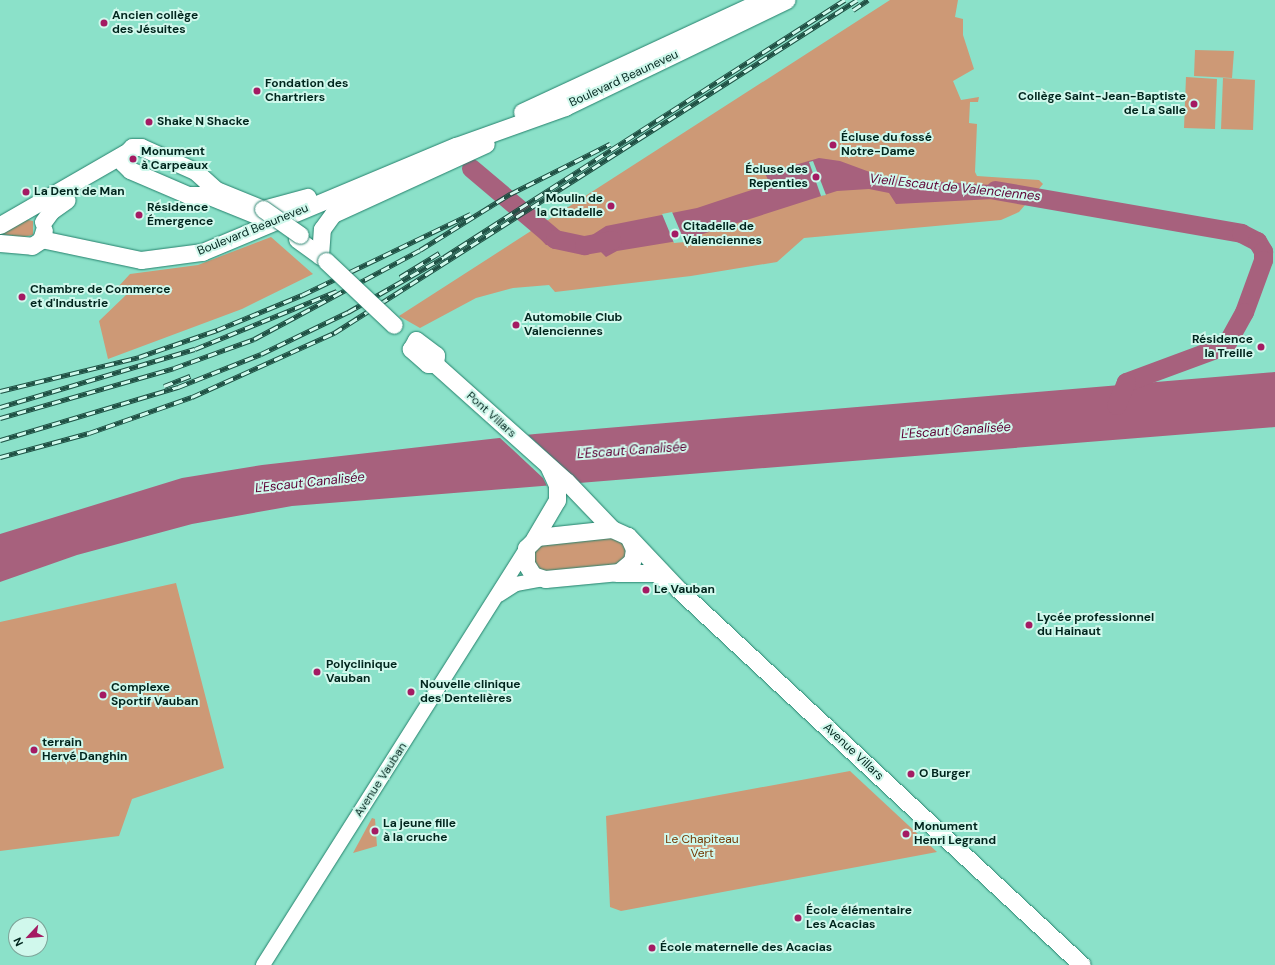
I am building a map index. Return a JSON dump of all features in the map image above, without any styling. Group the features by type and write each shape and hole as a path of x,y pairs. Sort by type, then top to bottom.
{"main road":[{"name":"Boulevard Beauneveu","path":"531,114 763,0"},
{"name":"Boulevard Beauneveu","path":"42,231 128,259 157,261 188,256 699,45 786,0"},
{"path":"125,153 123,163 130,170 194,195 207,195 261,213 299,200 445,138 531,114"},
{"path":"323,258 322,229 333,214 459,158 531,114"},
{"path":"0,225 125,153 132,147 141,147 195,171 216,190 261,213 298,237 323,258"},
{"path":"0,243 28,247 42,231 60,204 112,175 130,170"},
{"path":"194,195 202,186 201,178"},
{"path":"25,210 36,214 42,231"},
{"name":"Pont Villars","path":"323,258 412,342 419,340 436,355 435,364 583,498 612,529"},
{"name":"Pont Villars","path":"529,545 557,500 557,485 548,466"},
{"path":"616,573 626,568 633,558 634,549 628,536 612,529 529,545 527,568 545,579 616,573 655,573 679,590"},
{"name":"Avenue Villars","path":"628,536 679,590 1082,965"}],"street":[{"name":"Avenue Vauban","path":"263,965 529,545"},
{"name":"Avenue Vauban","path":"498,595 516,584 545,579"}],"green space":[{"path":"890,0 958,0 955,17 963,19 963,35 974,69 953,81 961,100 979,97 978,102 970,102 969,123 977,124 975,172 977,176 1039,180 1043,184 1019,212 1001,220 804,238 777,262 691,276 555,292 549,285 513,288 476,298 420,328 399,316"},
{"path":"1195,50 1234,51 1232,78 1194,76"},
{"path":"1186,77 1217,79 1215,129 1184,128"},
{"path":"1223,78 1255,80 1253,130 1221,129"},
{"path":"23,219 33,221 33,235 23,237 0,234 0,230"},
{"path":"271,237 313,274 242,309 108,359 99,321 126,295 118,287 130,274 198,265"},
{"path":"614,536 628,549 623,564 543,572 531,563 535,544"},
{"name":"Complexe Sportif Vauban","path":"176,583 224,768 132,799 119,836 0,851 0,622"},
{"name":"Le Chapiteau Vert","path":"850,771 937,852 621,911 610,907 606,816"},
{"path":"372,818 375,819 377,846 353,853"}],"water":[{"path":"819,158 840,161 886,178 1006,186 1031,197 896,204 889,193 869,189 837,191 684,240 617,251 606,257 593,244 583,245 583,248 546,245 533,231 547,222 567,238 593,240 592,235 606,226 697,208 770,184 763,169 769,168 771,172"},
{"name":"L'Escaut Canalisée","path":"1275,372 1275,427 292,506 192,524 77,555 0,582 0,534 182,478 262,465 535,434"}],"pier":[{"path":"813,161 826,195 821,196 809,162"},
{"path":"672,212 685,242 674,243 662,214"},
{"path":"526,433 582,485 548,488 543,478 498,436"}],"waterway":[{"name":"Vieil Escaut de Valenciennes","path":"471,168 555,239 584,245 612,240"},
{"name":"Vieil Escaut de Valenciennes","path":"995,190 1241,233 1257,241 1263,251 1263,260 1244,312 1226,345 1126,382 1116,405"}],"railway":[{"path":"0,440 178,387 261,354 348,312 444,257 845,0"},
{"path":"0,457 89,433 192,397 334,333 857,0"},
{"path":"853,10 868,0"},
{"path":"0,418 174,368 254,339 420,250 510,194 610,144"},
{"path":"0,391 139,357 217,330 302,295 470,214"},
{"path":"400,277 439,253"},
{"path":"0,407 195,349 337,291"},
{"path":"164,386 190,376"}],"place":[{"name":"Ancien collège des Jésuites","path":"104,23"},
{"name":"Fondation des Chartriers","path":"257,91"},
{"name":"Collège Saint-Jean-Baptiste de La Salle","path":"1194,104"},
{"name":"Shake N Shacke","path":"149,122"},
{"name":"Écluse du fossé Notre-Dame","path":"833,145"},
{"name":"Monument à Carpeaux","path":"133,159"},
{"name":"Écluse des Repenties","path":"816,177"},
{"name":"La Dent de Man","path":"26,192"},
{"name":"Moulin de la Citadelle","path":"611,206"},
{"name":"Résidence Émergence","path":"139,215"},
{"name":"Citadelle de Valenciennes","path":"675,234"},
{"name":"Chambre de Commerce et d'Industrie","path":"22,297"},
{"name":"Automobile Club Valenciennes","path":"516,325"},
{"name":"Résidence la Treille","path":"1261,347"},
{"name":"Le Vauban","path":"646,590"},
{"name":"Lycée professionnel du Hainaut","path":"1029,625"},
{"name":"Polyclinique Vauban","path":"317,672"},
{"name":"Nouvelle clinique des Dentelières","path":"411,692"},
{"name":"Complexe Sportif Vauban","path":"103,695"},
{"name":"terrain Hervé Danghin","path":"34,750"},
{"name":"O Burger","path":"911,774"},
{"name":"La jeune fille à la cruche","path":"375,831"},
{"name":"Monument Henri Legrand","path":"906,834"},
{"name":"École élémentaire Les Acacias","path":"798,918"},
{"name":"École maternelle des Acacias","path":"652,948"}]}
